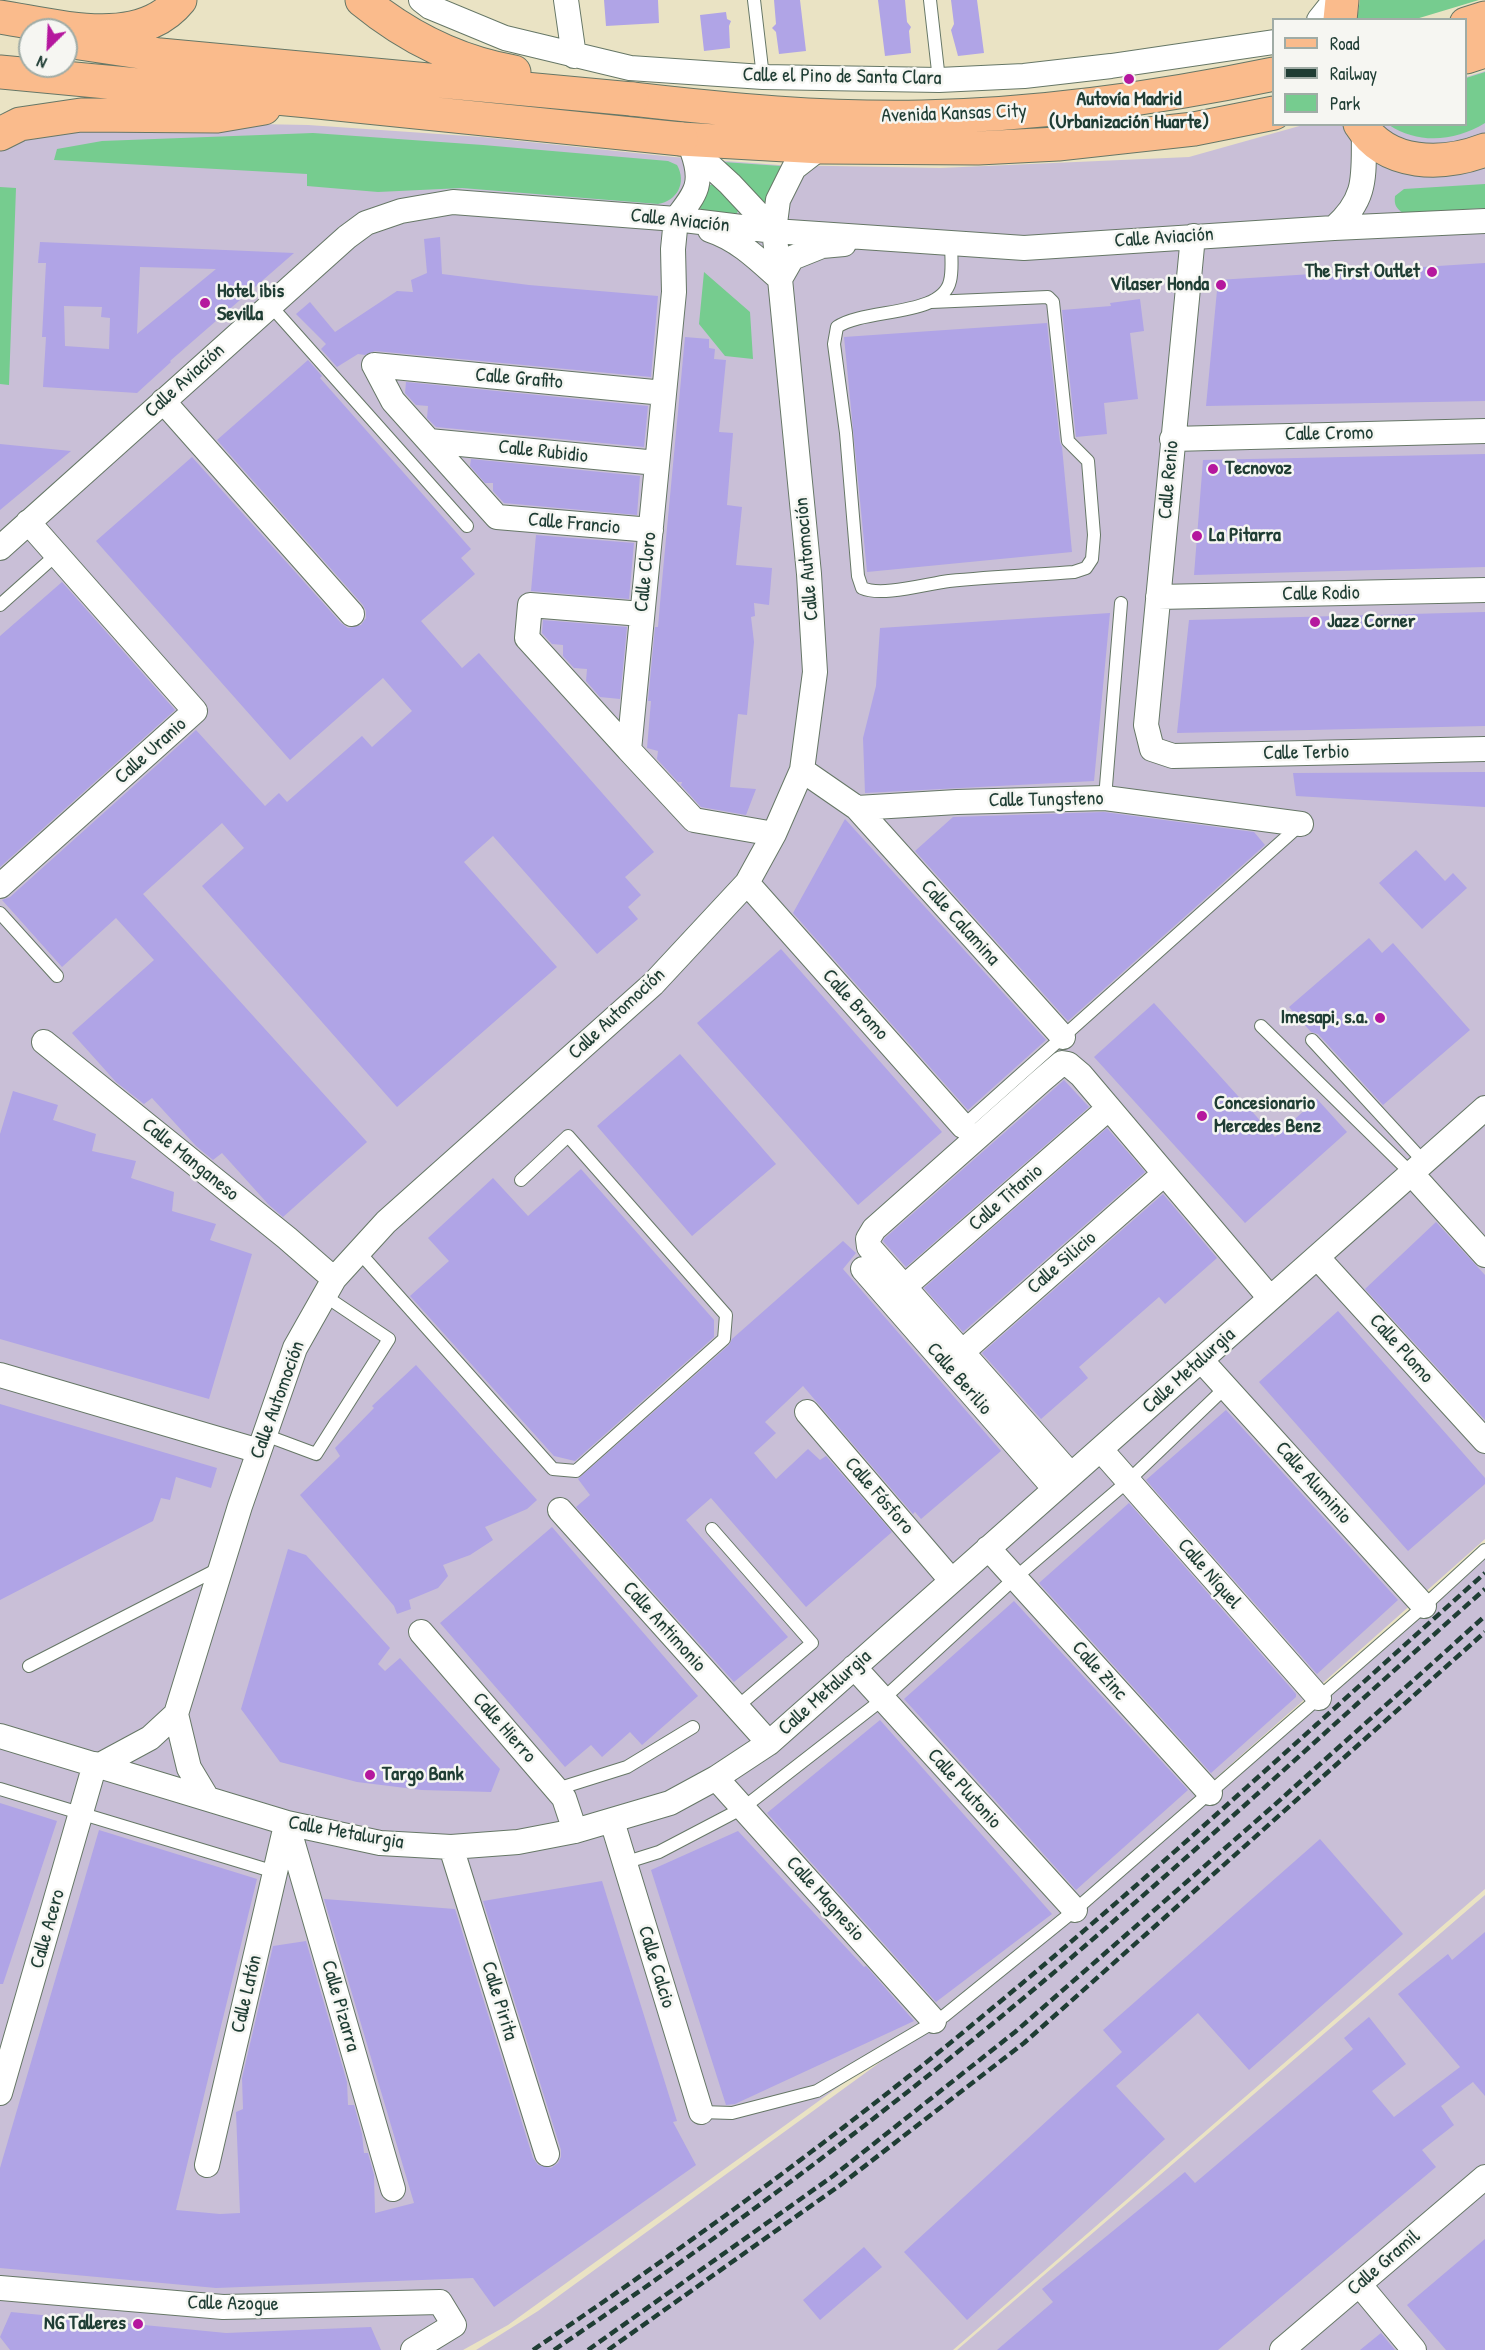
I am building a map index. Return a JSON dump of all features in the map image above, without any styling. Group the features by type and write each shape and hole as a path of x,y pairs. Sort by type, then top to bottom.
{"main road":[{"path":"0,18 67,28 116,32 155,21 180,0"},
{"path":"362,0 412,36 459,57 497,69 632,99"},
{"path":"1340,18 1342,0"},
{"path":"0,18 18,25"},
{"path":"1467,24 1485,18"},
{"path":"78,43 160,55 632,99"},
{"path":"1467,57 1485,51"},
{"name":"Avenida Kansas City","path":"0,72 308,100 686,145 978,148 1058,144 1194,129 1272,113"},
{"name":"Avenida Kansas City","path":"632,99 749,113 922,117 1056,110 1189,91 1272,74"},
{"path":"0,134 20,124 81,115 217,116 308,100"},
{"path":"1362,128 1377,143 1392,153 1409,159 1463,158 1485,150"}],"street":[{"name":"Calle el Pino de Santa Clara","path":"421,0 430,7 505,38 574,56 630,68 763,77 939,80 1024,76 1111,66 1272,42"},
{"path":"566,0 574,56"},
{"path":"1321,18 1335,0"},
{"path":"1334,228 1351,213 1359,196 1363,180 1362,128"},
{"path":"686,145 698,166 699,178 693,197 676,219 723,234 752,254 780,279 792,258 822,246 897,239"},
{"path":"686,145 730,184 774,231"},
{"name":"Calle Automoción","path":"176,1714 221,1567 295,1348 330,1288 386,1222 652,984 747,883 774,834 802,770 815,672 809,574 774,231 778,200 794,168 821,147"},
{"name":"Calle Aviación","path":"0,548 270,305 366,223 401,211 453,202 676,219 774,231 1024,248 1485,220"},
{"name":"Calle Cloro","path":"629,750 674,292 673,249 676,219"},
{"name":"Calle Renio","path":"1146,725 1193,236"},
{"name":"Calle Grafito","path":"429,441 393,401 374,365 664,393"},
{"path":"163,401 352,614"},
{"name":"Calle Cromo","path":"1173,438 1485,431"},
{"name":"Calle Rubidio","path":"429,441 657,463"},
{"name":"Calle Francio","path":"429,441 497,517 651,530"},
{"name":"Calle Uranio","path":"0,886 195,711 28,522"},
{"name":"Calle Rodio","path":"1158,597 1485,590"},
{"path":"642,614 530,605 527,638 694,820 774,834"},
{"name":"Calle Terbio","path":"1146,725 1152,749 1173,756 1485,749"},
{"path":"802,770 857,808"},
{"name":"Calle Tungsteno","path":"857,808 957,802 1104,798 1301,824"},
{"name":"Calle Calamina","path":"857,808 1063,1037"},
{"name":"Calle Bromo","path":"747,883 963,1126"},
{"name":"Calle Manganeso","path":"44,1042 287,1238 330,1288"},
{"path":"1063,1482 961,1353 868,1247 868,1239 874,1229 1042,1080 1062,1063 1068,1064 1081,1075 1270,1299"},
{"name":"Calle Titanio","path":"903,1288 1109,1108"},
{"name":"Calle Metalurgia","path":"0,1736 287,1822 380,1843 451,1847 518,1842 575,1831 670,1803 716,1778 769,1743 1485,1108"},
{"path":"1418,1168 1485,1255"},
{"name":"Calle Silicio","path":"961,1353 1164,1174"},
{"name":"Calle Plomo","path":"1317,1257 1485,1441"},
{"name":"Calle Berilio","path":"863,1269 1063,1482"},
{"name":"Calle Aluminio","path":"1201,1360 1424,1606"},
{"path":"0,1375 262,1443"},
{"name":"Calle Fósforo","path":"807,1412 951,1580"},
{"name":"Calle Níquel","path":"1101,1450 1318,1698"},
{"name":"Calle Antimonio","path":"560,1510 769,1743"},
{"name":"Calle Zinc","path":"988,1548 1210,1793"},
{"name":"Calle Hierro","path":"421,1632 564,1798 575,1831"},
{"name":"Calle Plutonio","path":"854,1667 1075,1910"},
{"path":"135,1776 134,1763 150,1738 176,1714 189,1768 207,1798"},
{"path":"98,1765 150,1738"},
{"name":"Calle Acero","path":"0,2093 98,1765"},
{"name":"Calle Magnesio","path":"716,1778 934,2021"},
{"name":"Calle Calcio","path":"612,1821 701,2112"},
{"name":"Calle Latón","path":"207,2165 287,1822"},
{"name":"Calle Pizarra","path":"287,1822 393,2189"},
{"name":"Calle Pirita","path":"451,1847 547,2154"},
{"name":"Calle Gramil","path":"1282,2350 1485,2177"},
{"path":"1359,2284 1414,2350"},
{"name":"Calle Azogue","path":"0,2288 223,2307 440,2302 454,2325 413,2350"}],"lane":[{"path":"754,0 763,77"},
{"path":"930,0 939,80"},
{"path":"931,302 1048,297 1053,302 1068,441 1088,461 1094,535 1092,559 1086,568 1074,572 949,581 885,590 869,591 862,588 858,576 846,433 834,344 837,327 847,320 931,302 946,292 951,280 951,243"},
{"path":"270,305 467,526"},
{"path":"0,605 57,555"},
{"path":"1104,798 1121,603"},
{"path":"963,1126 1301,824"},
{"path":"0,913 57,976"},
{"path":"1262,1026 1418,1168"},
{"path":"1312,1040 1418,1168"},
{"path":"359,1252 553,1469 576,1471 724,1339 726,1316 568,1136 521,1180"},
{"path":"262,1443 316,1454 389,1339 330,1288"},
{"path":"624,1863 659,1852 743,1808 883,1699 1015,1578 1128,1481 1226,1387"},
{"path":"712,1529 812,1643 737,1707"},
{"path":"701,2112 732,2113 817,2091 934,2021 1075,1910 1424,1606 1485,1550"},
{"path":"29,1666 221,1567"},
{"path":"556,1789 627,1767 693,1727"},
{"path":"0,1789 275,1872"}],"shaded area":[{"path":"1485,71 1485,1539 995,1974 508,2325 463,2350 0,2350 0,144 33,131 154,122 308,125 482,137 674,157 779,165 940,168 1189,157 1299,126 1467,126 1467,77"},
{"path":"1485,1543 1485,1889 953,2350 476,2350 538,2311 989,1983"},
{"path":"1485,1895 1485,2350 957,2350"}],"green space":[{"path":"1360,0 1479,0 1419,18 1357,18"},
{"path":"1485,72 1485,123 1462,134 1437,138 1413,136 1391,126 1467,126 1467,78"},
{"path":"313,133 668,161 677,165 681,178 675,195 658,204 462,188 378,192 307,186 307,174 54,160 57,149 102,141"},
{"path":"723,162 781,166 765,204 762,203"},
{"path":"713,184 739,209 735,217 701,211 700,207 708,186"},
{"path":"1485,184 1485,208 1403,213 1395,204 1395,196 1404,189"},
{"path":"0,187 16,188 9,385 0,384"},
{"path":"704,272 750,312 753,359 725,356 699,324"}],"building":[{"path":"604,0 658,0 659,23 606,26"},
{"path":"774,0 800,0 806,51 779,54 776,32 772,28 776,24"},
{"path":"878,0 905,0 907,22 911,27 909,31 911,53 885,56"},
{"path":"951,0 977,0 984,53 958,56 951,30 954,24"},
{"path":"726,12 727,19 731,21 729,26 730,48 704,51 700,15"},
{"path":"440,237 442,274 529,285 658,296 651,377 375,351 365,355 358,354 337,367 321,349 326,344 296,314 310,302 335,332 397,291 413,292 411,280 427,273 424,239"},
{"name":"Hotel ibis Sevilla","path":"40,242 294,253 170,361 137,393 43,387 46,337 42,337 46,263 38,263","holes":["140,267 216,269 137,334","64,306 102,307 101,317 110,318 109,349 65,346"]},
{"path":"1485,263 1485,401 1206,406 1218,280"},
{"path":"1140,299 1144,331 1130,333 1138,399 1104,403 1107,434 1076,437 1062,310 1111,306 1110,303"},
{"path":"1047,323 1072,552 867,572 844,337"},
{"path":"685,337 709,339 709,348 715,349 714,359 726,360 719,432 733,433 727,505 742,507 736,565 772,568 769,605 754,603 755,616 751,617 754,642 747,715 738,714 730,787 756,789 746,815 701,807 681,785 682,782 678,782 657,759 658,751 647,748 651,701 648,701 655,627 658,627"},
{"path":"308,360 322,376 320,378 471,549 461,558 475,574 421,621 462,668 479,653 654,852 625,877 641,895 628,907 638,919 597,954 493,836 464,862 557,967 397,1107 202,886 244,848 222,823 143,894 367,1142 283,1217 268,1204 222,1153 213,1160 196,1146 152,1098 144,1104 116,1082 72,1033 154,960 116,918 62,967 2,900 10,897 196,730 265,806 279,793 287,802 362,736 372,747 412,711 383,678 290,760 96,541 192,457 341,623 348,628 361,625 366,618 363,605 217,440"},
{"path":"406,382 648,406 644,447 436,427 427,418 428,406 416,405 405,393"},
{"path":"0,444 71,451 0,510"},
{"path":"1485,454 1485,567 1194,575 1203,460"},
{"path":"471,459 640,476 637,515 504,503 493,491 493,483 485,483 470,466"},
{"path":"536,535 634,543 629,599 531,591"},
{"path":"62,582 175,710 0,867 0,636"},
{"path":"1485,612 1485,726 1177,733 1189,620"},
{"path":"1110,613 1094,781 865,793 863,738 876,686 880,628"},
{"path":"543,620 627,627 620,699 600,697 586,681 587,669 574,668 563,656 563,645 552,644 542,633"},
{"path":"1485,772 1485,807 1296,796 1293,773"},
{"path":"1104,812 1254,832 1265,845 1068,1021 915,851 953,817"},
{"path":"845,819 1046,1040 968,1110 793,913"},
{"path":"1416,850 1445,881 1453,873 1467,888 1422,929 1379,883"},
{"name":"Imesapi, s.a.","path":"1369,938 1382,953 1393,943 1470,1030 1383,1105 1318,1034 1311,1032 1289,1007"},
{"path":"781,949 942,1132 858,1205 697,1023"},
{"name":"Concesionario Mercedes Benz","path":"1154,1003 1275,1137 1317,1099 1347,1132 1245,1223 1094,1057"},
{"path":"680,1054 776,1164 692,1236 597,1126"},
{"path":"1064,1080 1089,1107 906,1267 883,1241 885,1238"},
{"path":"13,1091 58,1105 53,1120 96,1134 92,1151 136,1161 131,1178 174,1192 172,1211 216,1224 210,1240 252,1254 209,1399 0,1339 0,1134"},
{"path":"1107,1128 1145,1172 963,1332 924,1288"},
{"path":"581,1169 714,1320 714,1337 575,1461 554,1456 410,1296 449,1261 428,1238 493,1178 528,1216"},
{"path":"1163,1194 1217,1258 1165,1304 1159,1297 1079,1367 1088,1378 1041,1419 982,1353"},
{"path":"1436,1222 1485,1275 1485,1420 1365,1289"},
{"path":"843,1241 856,1253 843,1269 1001,1451 921,1519 915,1512 913,1514 803,1386 765,1422 776,1433 754,1453 776,1479 808,1449 820,1460 826,1456 892,1532 806,1607 711,1498 686,1520 788,1637 734,1682 576,1507 590,1495 578,1479"},
{"path":"1338,1311 1485,1478 1485,1484 1408,1551 1259,1382"},
{"path":"416,1365 537,1500 527,1509 485,1527 493,1540 470,1555 443,1565 448,1576 438,1588 409,1600 411,1609 397,1614 394,1606 300,1495 340,1456 335,1448 374,1408 372,1406"},
{"path":"0,1404 217,1468 211,1488 176,1477 170,1500 161,1498 153,1521 0,1600"},
{"path":"1226,1410 1398,1600 1317,1674 1146,1480"},
{"path":"1129,1503 1296,1694 1296,1697 1211,1773 1039,1583"},
{"path":"552,1527 698,1696 642,1745 630,1732 602,1757 591,1745 565,1767 440,1623"},
{"path":"288,1549 306,1555 390,1648 378,1664 385,1671 400,1658 500,1769 491,1792 422,1790 357,1782 280,1762 241,1709"},
{"path":"1014,1601 1188,1790 1076,1890 904,1699"},
{"path":"880,1720 1052,1914 936,2002 767,1813"},
{"path":"0,1803 57,1821 3,1984 0,1984"},
{"path":"99,1830 257,1879 176,2210 220,2214 240,2213 236,2112 243,2109 242,2078 273,1946 306,1941 347,2082 348,2105 354,2105 362,2134 364,2153 368,2153 374,2175 375,2213 414,2203 324,1899 455,1909 533,2158 538,2165 551,2168 558,2163 561,2150 483,1901 602,1881 677,2121 673,2122 696,2165 494,2307 473,2278 216,2288 0,2268 0,2168"},
{"path":"738,1831 864,1967 866,1966 914,2021 735,2104 726,2105 651,1870"},
{"path":"1320,1839 1403,1934 1249,2070 1198,2013 1116,2086 1165,2139 967,2320 904,2252 1122,2052 1103,2030"},
{"path":"1485,1932 1485,2096 1473,2082 1441,2106 1454,2125 1422,2150 1436,2167 1218,2350 997,2350 1053,2302 1042,2289 1185,2172 1195,2183 1353,2049 1344,2038 1369,2017 1406,2064 1372,2091 1394,2117 1460,2067 1398,1994 1448,1954 1452,1960"},
{"path":"1485,2239 1485,2350 1446,2350 1407,2305"},
{"path":"864,2247 882,2267 820,2320 803,2300"},
{"path":"11,2312 226,2333 371,2327 381,2350 10,2350 0,2337"},
{"path":"1381,2333 1395,2350 1360,2350"}],"railway":[{"path":"533,2350 763,2188 930,2060 1112,1907 1485,1573"},
{"path":"554,2350 776,2192 991,2025 1178,1864 1485,1589"},
{"path":"588,2350 833,2176 1015,2032 1271,1808 1485,1616"},
{"path":"608,2350 839,2186 1024,2043 1485,1632"}],"place":[{"name":"Autovía Madrid (Urbanización Huarte)","path":"1129,79"},
{"name":"The First Outlet","path":"1432,272"},
{"name":"Vilaser Honda","path":"1221,285"},
{"name":"Hotel ibis Sevilla","path":"205,303"},
{"name":"Tecnovoz","path":"1213,469"},
{"name":"La Pitarra","path":"1197,536"},
{"name":"Jazz Corner","path":"1315,622"},
{"name":"Imesapi, s.a.","path":"1380,1018"},
{"name":"Concesionario Mercedes Benz","path":"1202,1116"},
{"name":"Targo Bank","path":"370,1775"},
{"name":"NG Talleres","path":"138,2324"}]}
